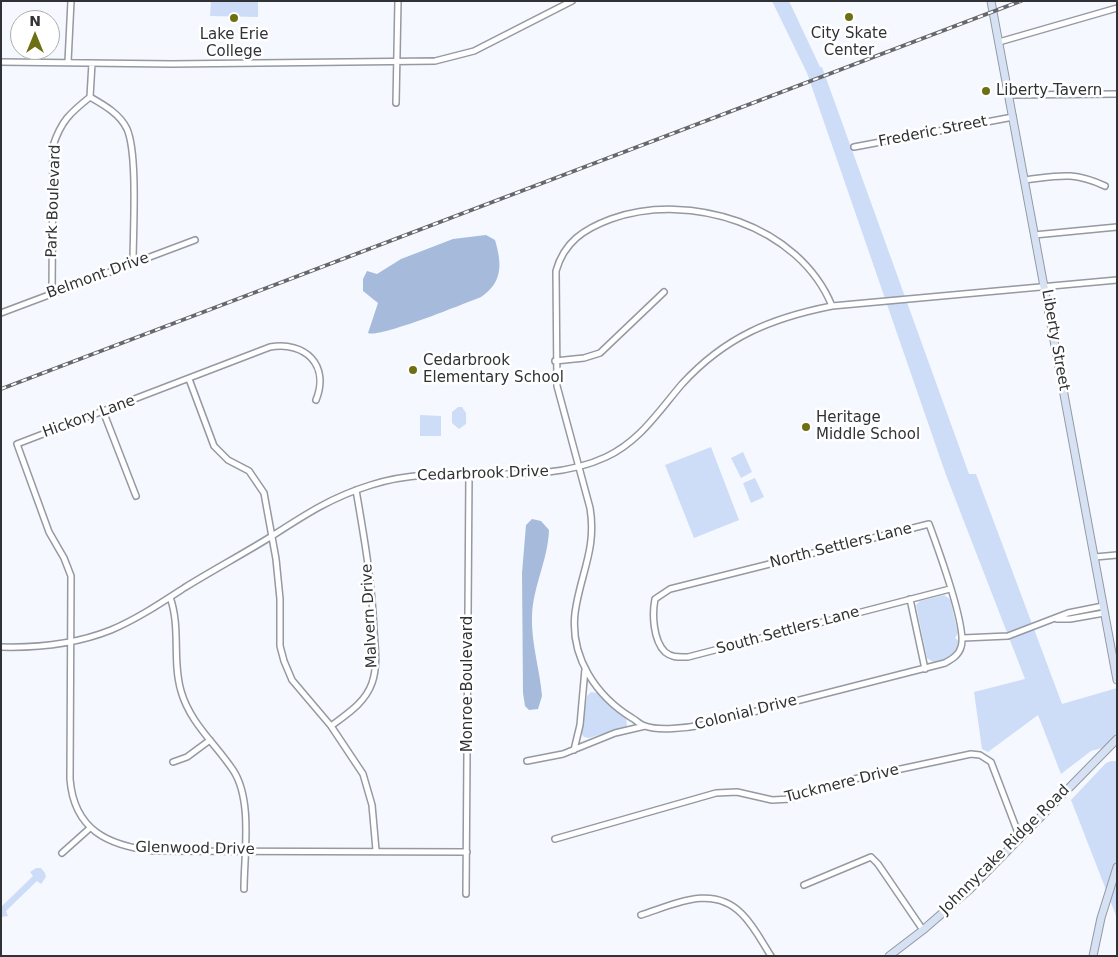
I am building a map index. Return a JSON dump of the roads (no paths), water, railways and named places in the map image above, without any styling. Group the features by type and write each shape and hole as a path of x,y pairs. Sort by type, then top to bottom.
{"street":[{"path":"68,62 71,1"},
{"path":"396,103 398,1"},
{"path":"1,62 435,61 474,51 572,1"},
{"name":"Liberty Street","path":"991,1 1096,558 1117,680"},
{"path":"999,42 1117,8"},
{"path":"92,63 90,97 106,106 120,119 127,130 132,158 133,263"},
{"path":"1009,95 1117,94"},
{"name":"Park Boulevard","path":"52,293 53,146 58,129 68,115 90,97"},
{"name":"Frederic Street","path":"854,147 1013,117"},
{"path":"1024,180 1073,175 1084,176 1105,186"},
{"path":"645,726 610,702 593,684 585,669 577,645 575,613 591,551 592,529 590,508 556,386 556,271 560,256 574,237 596,224 624,215 652,209 710,212 741,222 793,254 813,274 832,306"},
{"path":"1034,235 1117,227"},
{"name":"Belmont Drive","path":"1,313 195,240"},
{"name":"Cedarbrook Drive","path":"1,647 27,648 71,642 112,630 170,598 308,511 356,490 380,482 425,473 549,472 579,467 604,458 632,441 664,408 682,384 713,354 763,324 788,315 832,306 1117,280"},
{"path":"555,361 584,358 600,353 664,292"},
{"name":"Hickory Lane","path":"71,642 71,587 68,567 49,532 17,444 270,347 291,346 301,350 315,363 321,379 316,400"},
{"path":"189,379 214,446 228,460 249,471 260,484 267,505 270,536 276,559 280,599 280,646 284,662 298,688 331,726 363,774 372,805 376,850"},
{"path":"103,411 136,496"},
{"name":"Monroe Boulevard","path":"466,894 469,473"},
{"name":"Malvern Drive","path":"331,726 360,703 372,683 375,671 376,654 370,575 356,490"},
{"name":"North Settlers Lane","path":"653,615 655,599 670,589 930,524 963,638"},
{"path":"1096,558 1117,555"},
{"name":"South Settlers Lane","path":"653,615 659,640 666,653 675,657 688,657 950,589"},
{"path":"170,598 174,611 180,690 194,721 233,770 242,790 245,814 244,890"},
{"path":"910,600 925,668"},
{"path":"963,638 998,638 1017,634 1068,613 1104,610"},
{"name":"Colonial Drive","path":"645,726 681,728 702,725 945,664 953,659 961,648 963,638"},
{"name":"Glenwood Drive","path":"71,642 71,791 81,816 90,828 109,841 130,848 155,851 376,850 467,852"},
{"path":"574,750 580,725 585,669"},
{"path":"527,761 574,750 615,733 645,726"},
{"name":"Johnnycake Ridge Road","path":"889,956 923,930 970,889 1117,739"},
{"path":"173,762 187,757 210,740"},
{"name":"Tuckmere Drive","path":"555,839 716,793 737,792 772,800 791,798 854,780 971,754 980,755 991,762 1020,838"},
{"path":"62,853 90,828"},
{"path":"804,885 871,857 878,864 923,930"},
{"path":"1093,956 1101,918 1117,867"},
{"path":"641,914 693,898 711,897 722,900 743,915 772,956"}],"railway":[{"path":"1,389 1021,1"}],"place":[{"name":"City Skate Center","path":"849,17"},
{"name":"Lake Erie College","path":"234,18"},
{"name":"Liberty Tavern","path":"986,91"},
{"name":"Cedarbrook Elementary School","path":"413,370"},
{"name":"Heritage Middle School","path":"806,427"}]}
